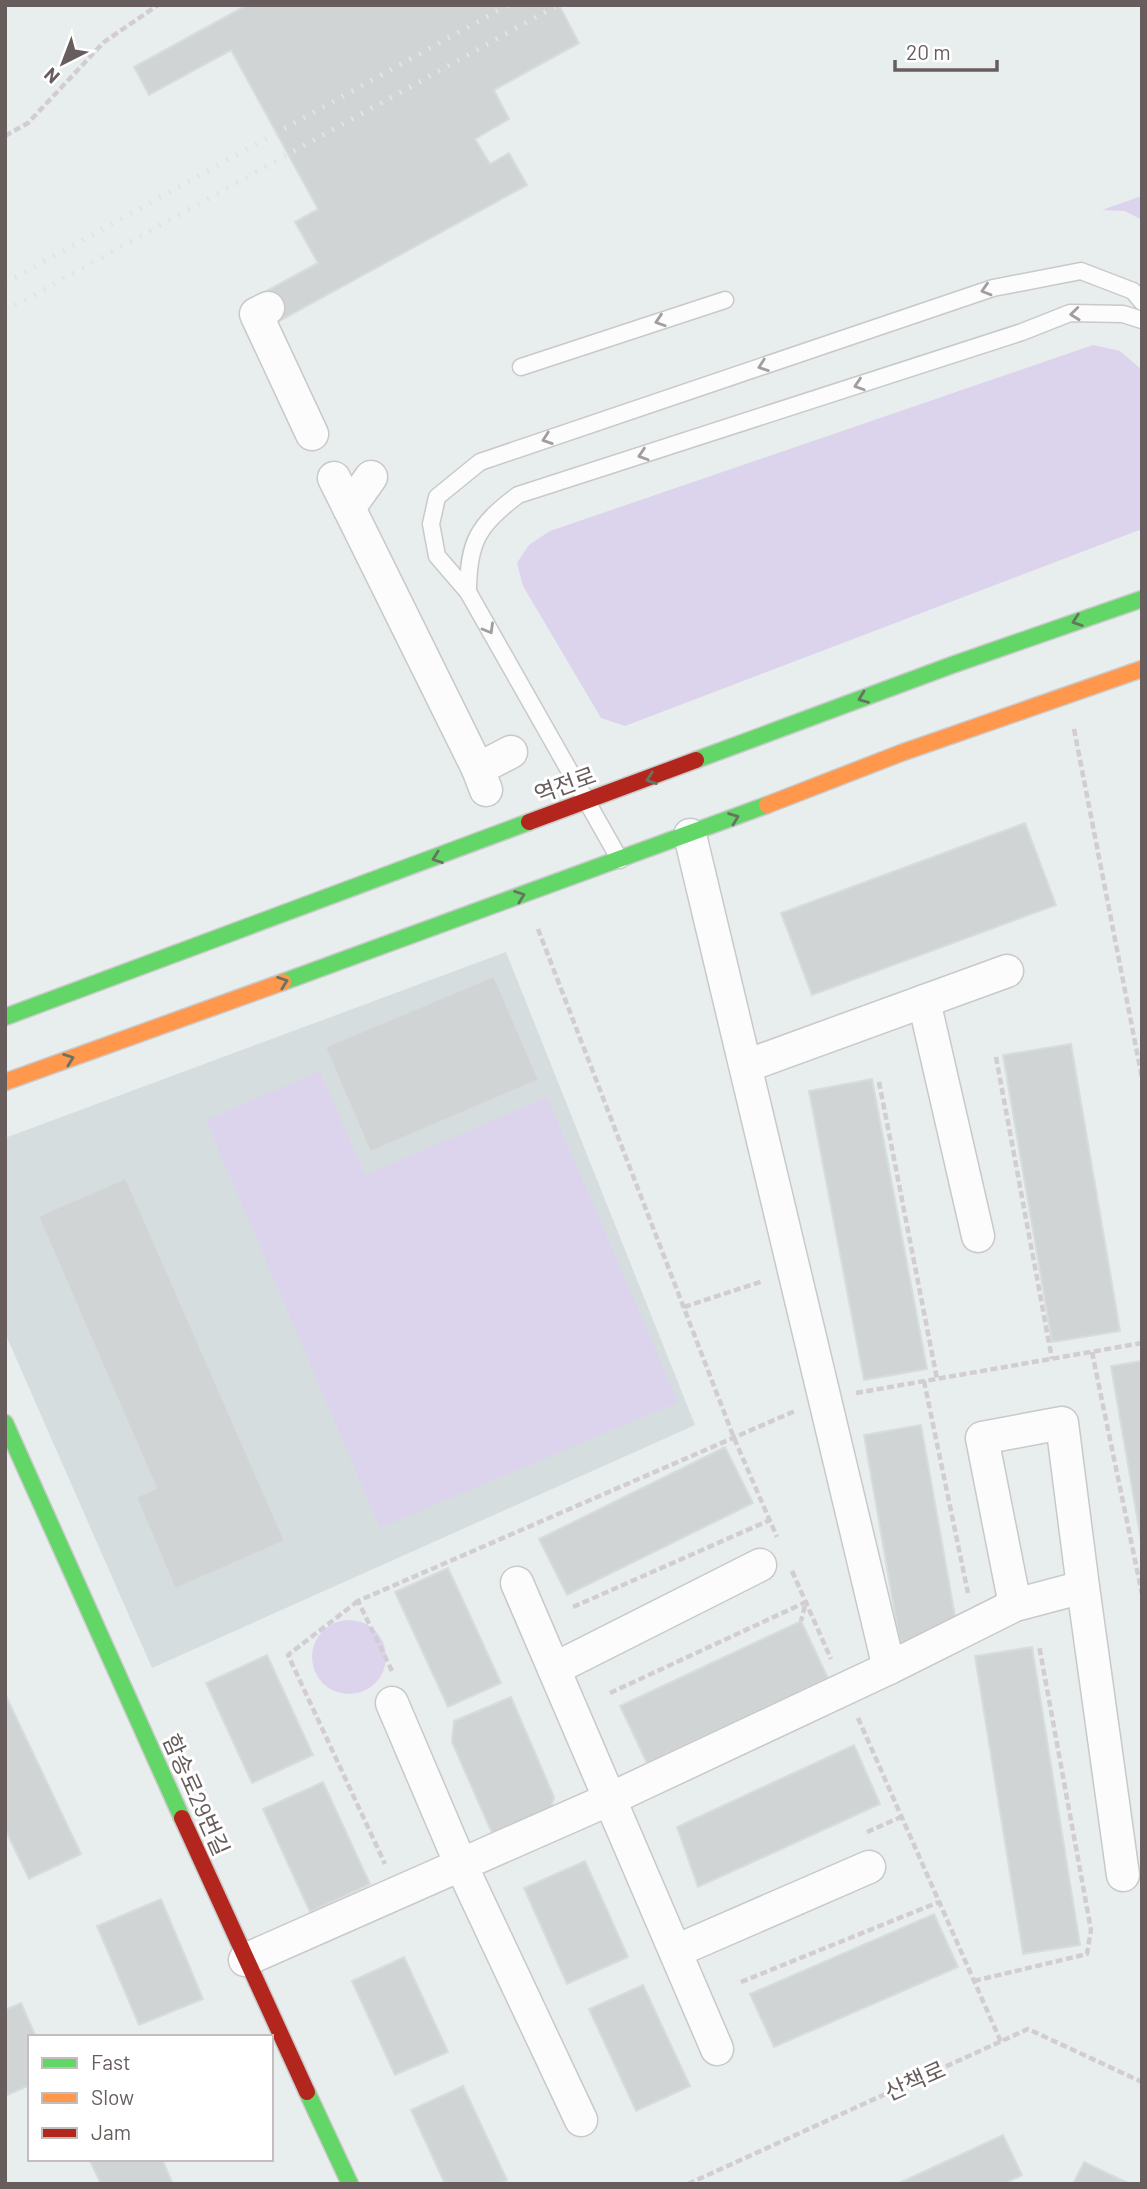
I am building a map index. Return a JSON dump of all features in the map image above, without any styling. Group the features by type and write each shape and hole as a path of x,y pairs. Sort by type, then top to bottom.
{"main road":[{"name":"역전로","path":"5,1017 952,665 1142,599"},
{"path":"5,1082 690,835 901,753 1142,669"},
{"name":"함송로29번길","path":"5,1423 245,1961 350,2184"}],"street":[{"path":"268,308 256,314 312,434"},
{"path":"349,508 371,477"},
{"path":"334,478 482,779 511,752"},
{"path":"690,835 888,1668"},
{"path":"747,1066 1007,971"},
{"path":"924,1001 978,1236"},
{"path":"1015,1605 982,1438 1062,1423 1123,1875"},
{"path":"554,1669 777,1558"},
{"path":"517,1583 718,2049"},
{"path":"245,1961 610,1798 845,1689 1015,1605 1083,1587"},
{"path":"392,1703 460,1864 581,2120"},
{"path":"676,1951 869,1867"}],"lane":[{"path":"621,860 468,593 437,556 431,524 437,497 480,461 993,288 1081,271 1133,291 1142,302"},
{"path":"521,367 725,300"},
{"path":"468,593 468,560 485,521 518,495 1009,337 1070,313 1123,314 1142,320"}],"path":[{"path":"5,136 28,123 104,42 159,5"},
{"path":"1074,728 1142,1078"},
{"path":"538,929 734,1438 770,1520 777,1558 806,1602 1001,2042"},
{"path":"996,1057 1052,1359"},
{"path":"879,1082 937,1379"},
{"path":"684,1307 795,1270"},
{"path":"825,1398 1142,1343"},
{"path":"1092,1352 1142,1594"},
{"path":"924,1381 975,1625"},
{"path":"573,1607 770,1520"},
{"path":"358,1601 288,1656 389,1872"},
{"path":"801,1621 806,1602"},
{"path":"610,1693 806,1602"},
{"path":"974,1981 1087,1954 1091,1930 1039,1645"},
{"path":"741,1982 939,1902"},
{"name":"산책로","path":"688,2184 1028,2029 1142,2082"}],"shaded area":[{"path":"1142,196 1142,220 1125,211 1102,210"},
{"path":"1093,345 1120,351 1142,370 1142,529 625,726 601,718 523,586 517,563 529,545 550,531"},
{"path":"506,952 695,1425 152,1668 5,1333 5,1138"},
{"path":"320,1071 365,1175 547,1097 678,1402 380,1528 206,1120"},
{"path":"349,1620 370,1626 380,1636 386,1657 380,1678 370,1688 349,1694 328,1688 318,1678 312,1657 318,1636 328,1626"}],"building":[{"path":"247,5 559,5 579,43 494,90 509,119 475,139 490,164 509,153 527,185 276,323 261,294 318,263 295,222 318,209 231,50 149,95 134,67"},
{"path":"1025,823 1056,905 812,995 781,913"},
{"path":"494,976 539,1080 370,1152 325,1047"},
{"path":"1071,1044 1120,1331 1052,1342 1003,1055"},
{"path":"872,1079 927,1369 864,1380 809,1091"},
{"path":"126,1178 285,1541 175,1589 136,1497 156,1488 38,1216"},
{"path":"1142,1361 1142,1546 1111,1366"},
{"path":"921,1425 958,1633 900,1643 864,1435"},
{"path":"725,1447 753,1503 567,1595 539,1539"},
{"path":"448,1568 501,1683 448,1707 395,1592"},
{"path":"801,1621 828,1678 647,1763 620,1706"},
{"path":"1032,1647 1080,1945 1023,1954 975,1656"},
{"path":"267,1655 313,1755 252,1783 206,1683"},
{"path":"5,1694 81,1854 29,1879 5,1829"},
{"path":"511,1697 554,1797 548,1819 496,1842 452,1742 454,1721"},
{"path":"854,1745 880,1804 698,1887 677,1827"},
{"path":"323,1782 370,1884 310,1912 263,1809"},
{"path":"585,1861 628,1957 567,1984 524,1888"},
{"path":"161,1899 203,1999 139,2025 97,1926"},
{"path":"934,1914 958,1967 774,2047 750,1994"},
{"path":"404,1957 448,2052 395,2075 352,1981"},
{"path":"643,1985 690,2086 636,2111 589,2009"},
{"path":"21,2003 35,2035 28,2035 28,2086 5,2096 5,2010"},
{"path":"463,2086 507,2180 499,2184 445,2184 411,2110"},
{"path":"1003,2135 1022,2175 1004,2184 897,2184"},
{"path":"90,2161 163,2161 173,2184 101,2184"},
{"path":"1084,2162 1130,2184 1073,2184"}],"railway":[{"path":"5,283 508,5"},
{"path":"5,311 558,5"}],"traffic: fast":[{"path":"696,760 952,665 1142,599"},
{"path":"283,982 767,805"},
{"path":"5,1017 529,822"},
{"path":"5,1423 182,1818"},
{"path":"307,2092 350,2184"}],"traffic: slow":[{"path":"767,805 901,753 1142,669"},
{"path":"5,1082 283,982"}],"traffic: jam":[{"path":"529,822 696,760"},
{"path":"182,1818 307,2092"}]}
